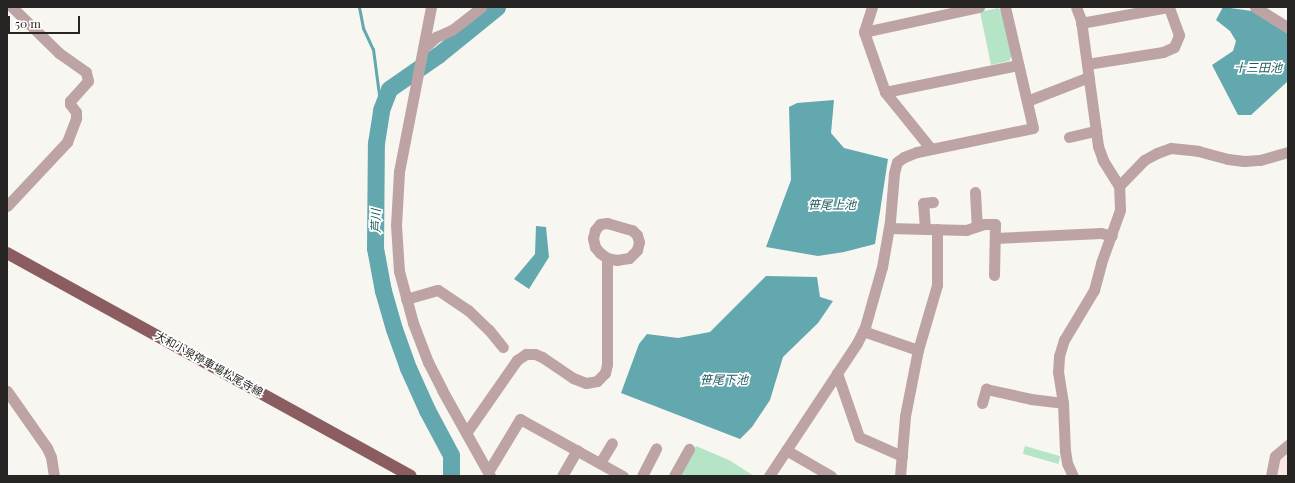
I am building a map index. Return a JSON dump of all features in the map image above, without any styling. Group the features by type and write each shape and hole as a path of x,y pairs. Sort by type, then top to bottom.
{"main road":[{"name":"大和小泉停車場松尾寺線","path":"7,253 411,476"}],"street":[{"path":"7,206 67,142 76,118 76,112 70,104 70,101 88,81 86,72 59,53 12,7"},
{"path":"431,7 402,151 396,197 397,253 412,322 428,362 489,474"},
{"path":"422,53 436,37 452,30 481,7"},
{"path":"872,7 864,32 885,92 931,149"},
{"path":"864,32 979,7"},
{"path":"769,476 863,331 882,267 889,228 894,173 897,162 904,156 931,149 1033,128 1005,7"},
{"path":"1073,476 1067,463 1065,451 1063,403 1058,372 1061,351 1064,340 1076,316 1094,290 1101,263 1112,236 1120,210 1119,186 1103,160 1098,146 1081,23 1076,7"},
{"path":"1081,23 1168,7 1179,35 1174,47 1163,52 1087,64"},
{"path":"1255,7 1288,28"},
{"path":"885,92 1018,65"},
{"path":"1027,101 1089,77"},
{"path":"1069,137 1096,131"},
{"path":"1119,186 1144,160 1171,148 1198,151 1228,159 1244,161 1260,160 1288,152"},
{"path":"975,192 977,226"},
{"path":"924,229 923,203 933,202"},
{"path":"889,228 966,230 984,224 995,224 994,274"},
{"path":"900,476 905,416 918,350 937,285 937,229"},
{"path":"995,238 1101,233 1112,236"},
{"path":"466,433 517,360 526,354 535,354 542,357 572,378 586,383 597,381 604,373 607,364 607,258"},
{"path":"406,299 438,290 468,310 489,330 503,347"},
{"path":"863,331 918,350"},
{"path":"837,373 859,437 902,456"},
{"path":"982,402 986,389 1031,399 1063,403"},
{"path":"7,391 47,448 51,457 54,476"},
{"path":"489,474 520,419 623,476"},
{"path":"600,463 612,443"},
{"path":"1271,476 1275,456 1288,445"},
{"path":"642,476 656,448"},
{"path":"562,476 576,450"},
{"path":"674,476 689,450"},
{"path":"786,450 830,476"}],"shaded area":[{"path":"1288,449 1288,476 1273,476 1279,457"}],"green space":[{"path":"998,8 1003,12 1012,56 1009,61 991,65 980,12"},
{"path":"696,446 729,460 754,476 680,476"},
{"path":"1025,446 1061,456 1058,464 1023,454"}],"water":[{"name":"十三田池","path":"1223,7 1252,11 1288,34 1288,81 1251,115 1238,115 1212,65 1233,51 1236,41 1230,31 1216,20"},
{"name":"笹尾上池","path":"834,100 831,133 844,148 888,159 875,244 844,252 818,256 766,247 791,180 789,107 797,103"},
{"path":"536,226 546,227 549,257 529,289 514,279 535,254"},
{"name":"笹尾下池","path":"766,276 817,277 820,297 833,301 818,323 783,357 770,400 752,427 740,439 621,393 639,344 647,334 678,338 710,332"}],"waterway":[{"path":"359,7 363,28 373,49 381,110"},
{"name":"芦川","path":"451,476 451,455 427,410 408,368 394,329 383,291 375,248 376,143 381,110 389,89 438,55 497,7"}]}
